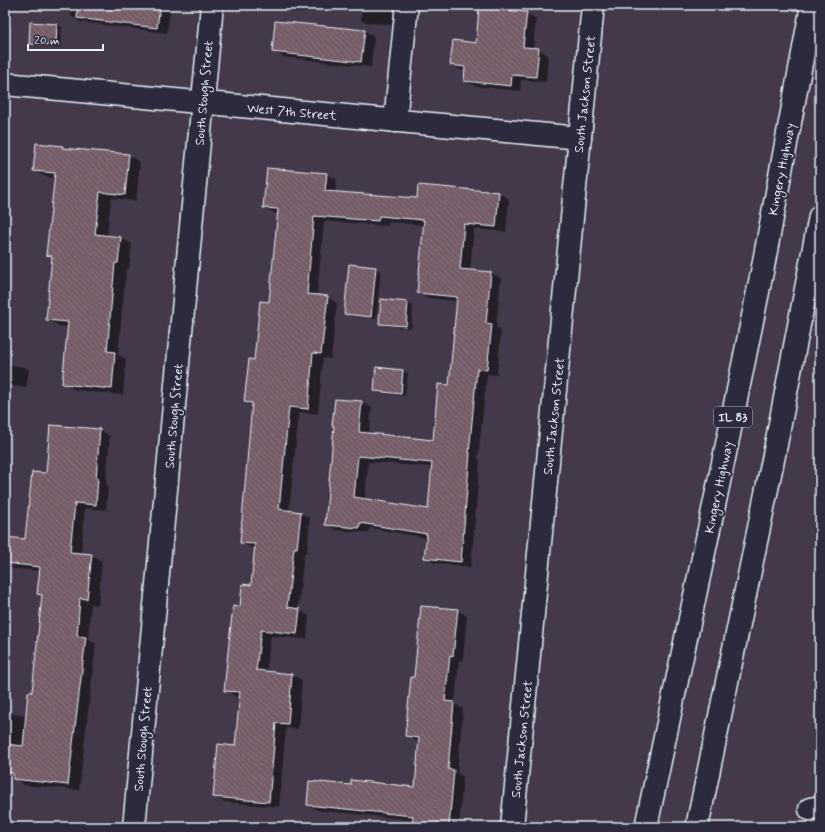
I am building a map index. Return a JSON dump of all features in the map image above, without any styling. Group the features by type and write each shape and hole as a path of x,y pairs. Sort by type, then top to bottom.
{"main road":[{"name":"South Stough Street","path":"134,827 212,5"},
{"path":"395,121 407,5"},
{"name":"South Jackson Street","path":"512,827 592,5"},
{"name":"Kingery Highway","path":"646,827 762,272 812,5"},
{"name":"West 7th Street","path":"5,84 580,138"},
{"path":"697,827 774,455 820,216"}],"building":[{"path":"78,5 160,5 157,28 77,18"},
{"path":"479,8 527,12 523,47 539,48 536,77 512,75 511,86 464,81 465,67 450,65 453,40 476,43"},
{"path":"275,21 365,30 361,62 272,52"},
{"path":"30,22 57,24 56,45 29,44"},
{"path":"36,143 63,146 62,148 129,154 125,195 100,192 95,234 121,237 118,263 115,263 107,351 115,352 112,389 62,384 68,322 46,320 52,256 46,255 55,173 33,171"},
{"path":"267,168 327,173 325,191 417,198 418,185 499,192 496,227 464,224 460,269 491,272 486,323 492,324 487,370 477,369 461,562 424,558 427,534 360,523 359,528 325,525 335,399 362,401 359,432 433,440 438,384 449,385 457,297 417,293 424,220 379,216 378,221 314,216 307,294 328,296 321,354 313,353 308,409 289,407 279,509 301,512 297,548 294,548 287,607 300,609 297,634 261,630 256,670 292,674 288,724 276,723 269,802 213,797 218,744 235,746 240,692 224,691 233,606 240,607 242,584 251,585 255,544 240,543 252,403 244,402 249,359 254,360 260,301 269,302 278,209 263,208","holes":["358,456 432,463 428,509 354,497"]},
{"path":"349,264 376,267 371,317 344,314"},
{"path":"381,299 408,302 406,326 379,324"},
{"path":"376,367 403,370 401,394 374,391"},
{"path":"50,425 100,429 96,478 98,478 96,505 75,503 70,552 92,554 87,599 80,598 77,636 86,637 68,785 13,779 13,773 5,772 5,744 23,746 28,692 32,692 42,595 37,594 40,567 5,563 5,537 25,539 32,472 46,473"},
{"path":"421,606 458,609 453,656 450,655 445,701 454,702 448,769 454,770 449,827 412,825 413,816 307,805 309,781 351,785 351,780 415,787 419,738 405,736 411,677 414,677"}]}
